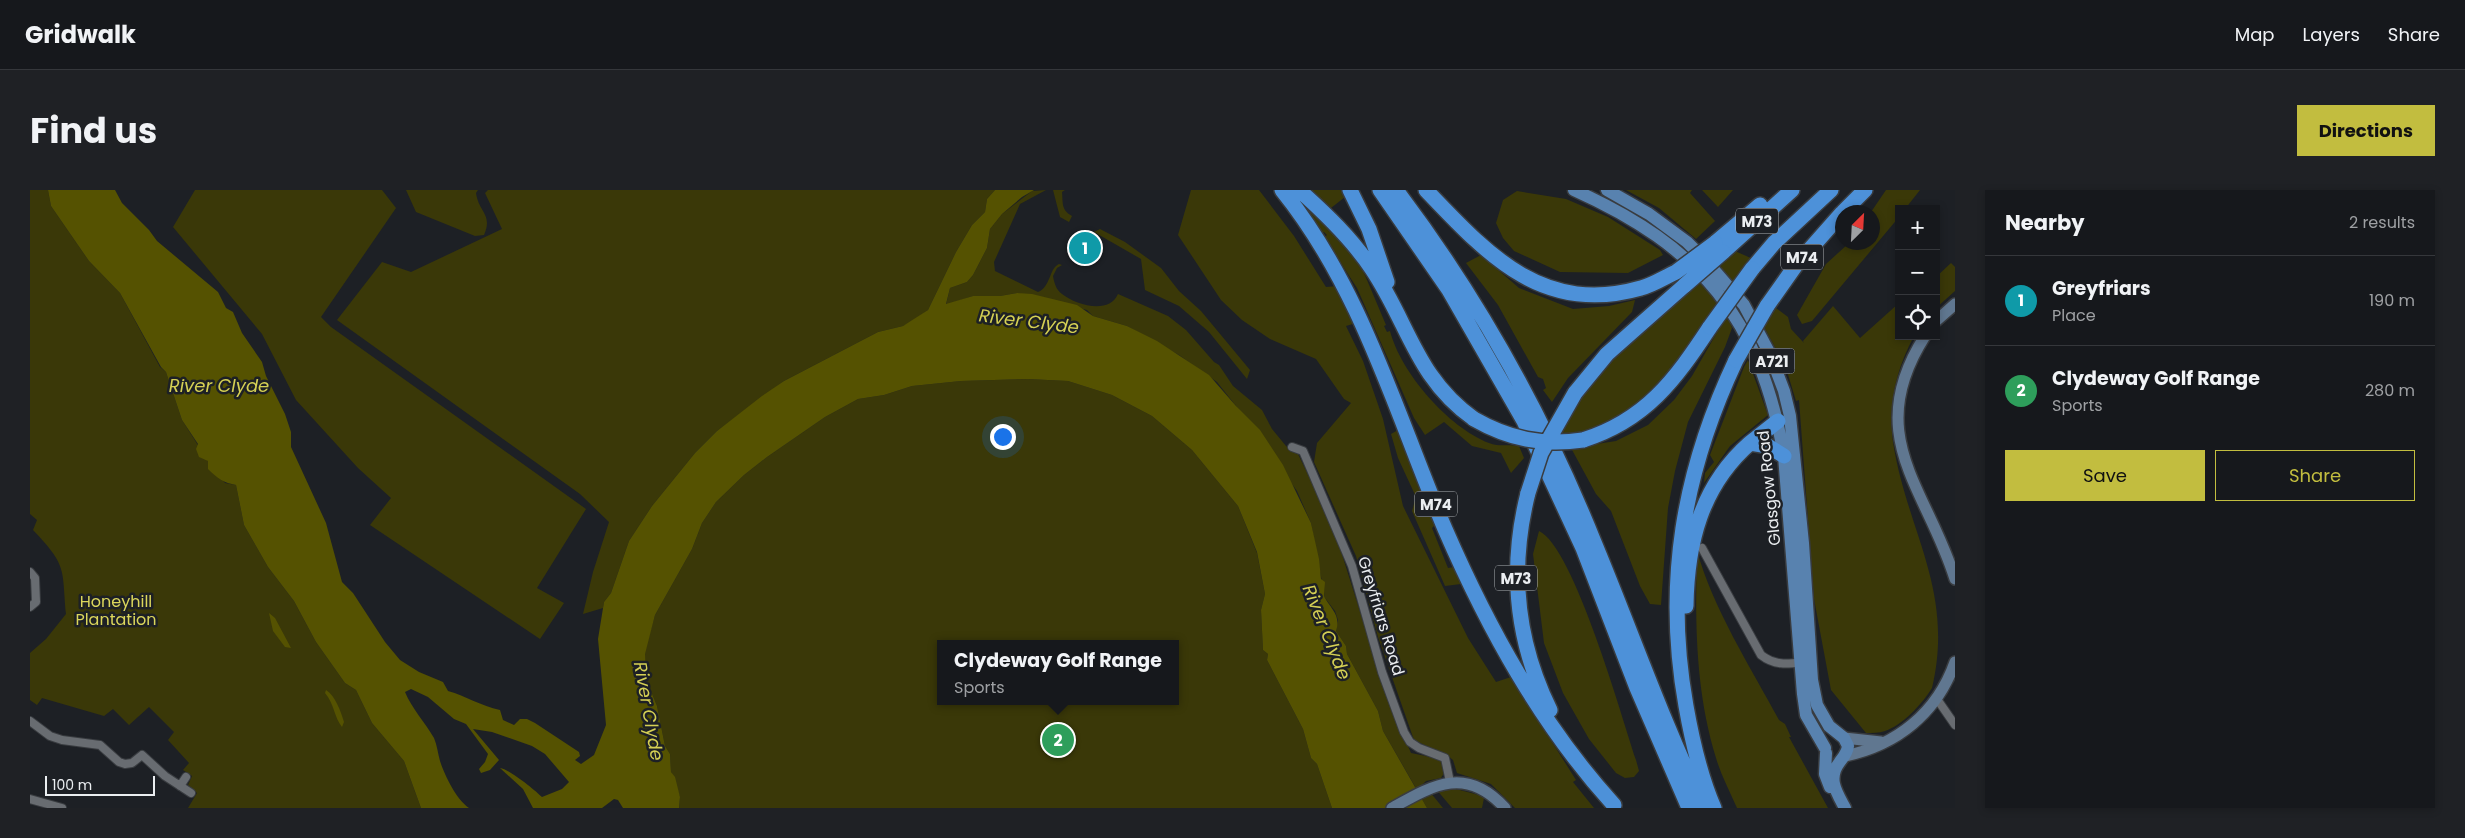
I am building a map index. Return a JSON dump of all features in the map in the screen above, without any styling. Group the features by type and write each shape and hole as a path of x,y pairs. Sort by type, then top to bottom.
{"highway":[{"name":"M74","path":"1282,190 1327,256 1368,334 1445,529 1483,609 1521,679 1560,741 1616,806"},
{"name":"M74","path":"1300,190 1342,232 1372,268 1421,363 1440,389 1474,419 1499,433 1525,440 1553,444 1583,440 1613,429 1648,405 1669,385 1752,269 1774,244 1831,190"},
{"name":"M74","path":"1350,190 1369,230 1409,340"},
{"path":"1380,190 1449,290 1524,421 1583,548 1637,688 1689,808"},
{"path":"1396,190 1450,267 1487,326 1549,443 1594,542 1661,714 1704,808"},
{"name":"M73","path":"1426,190 1468,234 1500,262 1537,284 1572,293 1609,295 1643,288 1676,272 1719,247 1792,190"},
{"name":"M73","path":"1616,806 1560,727 1540,688 1525,646 1516,579 1518,542 1528,493 1541,454 1575,393 1608,354 1685,285 1719,247 1778,190"},
{"name":"M74","path":"1851,205 1865,190"},
{"name":"M74","path":"1714,808 1696,756 1678,651 1676,581 1678,551 1689,492 1712,412 1736,360 1767,306 1796,265 1835,222"},
{"path":"1722,808 1705,761 1694,715 1686,619 1692,539 1704,504 1714,484 1730,463 1778,420"},
{"path":"1750,444 1768,446 1784,456"},
{"name":"M74","path":"1689,492 1682,554 1680,598 1684,664 1694,715"}],"main road":[{"name":"Glasgow Road","path":"1574,190 1618,210 1648,228 1681,253 1705,278 1736,316 1756,355 1778,420 1784,456 1805,662 1817,705 1828,726 1842,737"},
{"name":"Glasgow Road","path":"1607,190 1649,214 1687,242 1707,262 1744,306 1770,354 1784,390 1790,416 1803,543 1806,715 1825,751 1825,774 1838,808"},
{"path":"1940,318 1955,304"},
{"path":"1923,340 1910,364 1904,382 1899,408 1899,432 1909,473 1955,579"},
{"path":"1770,354 1785,413 1778,420"},
{"path":"1883,743 1842,737 1829,740 1825,751 1834,759 1844,758 1861,753 1883,743 1910,728 1937,699 1955,662"},
{"path":"1842,737 1848,746 1844,758 1834,770 1832,780 1845,808"},
{"path":"1392,808 1430,786 1450,782 1479,789 1505,808"}],"street":[{"name":"Greyfriars Road","path":"1292,447 1303,452 1352,566 1382,672 1404,732 1410,742 1419,748 1445,758 1450,782"},
{"path":"1702,548 1761,654 1769,661 1781,664 1805,662"},
{"path":"30,572 35,578 36,602 30,607"},
{"path":"1937,699 1955,725"},
{"path":"30,721 50,736 62,740 100,745 119,762 125,764 132,763 142,755 164,776 191,793"},
{"path":"180,786 186,777"},
{"path":"30,799 62,808"}],"green space":[{"name":"Honeyhill Plantation","path":"30,190 48,190 51,206 89,261 120,293 160,367 166,372 182,420 208,461 225,483 236,485 244,525 268,567 294,601 316,642 345,683 356,690 372,723 404,761 421,808 188,808 197,793 188,785 192,776 183,770 189,763 168,740 174,732 149,707 129,725 113,709 104,716 42,698 37,705 30,700 30,653 46,639 66,614 61,568 52,552 33,530 37,520 30,514"},
{"path":"195,190 382,190 396,208 321,317 331,327 586,509 537,588 564,603 540,639 370,525 391,498 358,468 296,400 262,334 173,227"},
{"path":"406,190 478,190 476,193 487,222 484,235 475,236 416,212"},
{"path":"488,190 995,190 987,199 985,212 972,225 956,252 928,310 903,326 878,332 784,381 717,431 695,453 652,506 629,541 611,593 604,602 603,608 583,614 593,572 609,522 580,494 337,320 382,262 411,272 502,229 485,193"},
{"path":"1046,190 1020,204 994,262 995,271 1038,292 1048,282 1053,269 1059,264 1062,265 1057,268 1053,276 1056,286 1062,294 1075,302 1100,306 1114,300 1118,294 1168,316 1186,330 1214,362 1219,365 1233,386 1262,410 1272,429 1286,446 1298,454 1333,526 1388,700 1411,753 1440,759 1446,770 1441,778 1426,781 1417,790 1383,731 1378,711 1347,654 1346,646 1336,631 1338,620 1335,611 1325,598 1311,523 1297,491 1217,382 1179,355 1127,326 1093,316 1087,310 1017,293 1000,296 973,296 946,305 950,288 967,282 973,275 987,248 990,229 1002,214 1032,191"},
{"path":"1053,190 1065,190 1062,192 1064,209 1072,216 1069,222 1060,217"},
{"path":"1191,190 1259,190 1294,236 1326,287 1338,286 1356,323 1346,326 1363,361 1383,419 1403,506 1468,638 1496,682 1511,677 1576,780 1573,782 1594,808 1515,808 1491,784 1457,773 1453,760 1448,756 1414,740 1378,637 1356,556 1314,462 1317,443 1351,403 1344,399 1316,359 1270,339 1242,320 1221,300 1178,235"},
{"path":"1311,190 1341,190 1345,197 1331,208"},
{"path":"1626,190 1692,190 1690,193 1715,221 1696,239 1659,208"},
{"path":"1702,190 1733,190 1718,207"},
{"path":"1886,190 1920,190 1908,205 1895,205 1895,222 1880,240 1880,205 1876,205"},
{"path":"1517,191 1566,199 1608,217 1660,250 1663,255 1628,273 1560,272 1514,251 1503,238 1496,223 1503,200"},
{"path":"1310,207 1359,261 1386,325 1384,326 1387,332 1390,331 1404,364 1428,397 1458,425 1473,435 1493,444 1519,446 1524,458 1511,473 1501,453 1472,446 1444,422 1425,435 1414,418 1357,288 1324,237 1327,235 1324,232 1321,234 1306,212"},
{"path":"1100,229 1125,242 1161,268 1179,291 1201,311 1250,370 1247,379 1209,332 1179,306 1145,290 1141,259 1094,232"},
{"path":"1841,250 1871,250 1812,321 1802,324 1797,315 1826,264"},
{"path":"1735,251 1753,259 1734,283 1718,266"},
{"path":"1481,255 1519,288 1573,309 1609,306 1635,300 1632,312 1568,378 1552,402 1543,390 1546,388 1543,379 1538,377 1498,305 1466,263"},
{"path":"1951,263 1955,267 1955,291 1940,304 1940,295 1940,273"},
{"path":"1701,280 1719,303 1689,348 1655,391 1627,414 1591,430 1576,435 1559,433 1580,399 1609,363"},
{"path":"1833,306 1860,338 1895,307 1895,340 1912,340 1902,362 1895,387 1892,414 1893,442 1908,505 1926,562 1938,621 1938,653 1932,688 1923,701 1899,724 1885,731 1866,733 1831,690 1814,599 1799,400 1796,401 1786,368 1764,327 1776,308 1788,317 1791,329 1804,343 1803,341"},
{"path":"1727,315 1732,328 1725,347 1688,422 1675,471 1668,508 1661,605 1650,604 1640,586 1611,511 1596,494 1571,448 1616,441 1648,425 1674,400 1692,376"},
{"path":"1748,360 1768,415 1730,446 1704,483 1705,473 1714,462 1710,455"},
{"path":"1028,379 1068,381 1112,395 1152,416 1192,450 1238,506 1257,553 1265,594 1261,610 1263,650 1268,654 1267,660 1303,729 1311,758 1317,764 1332,808 679,808 680,797 671,772 670,754 665,746 657,706 646,679 644,654 655,615 692,549 702,523 716,502 744,475 825,417 858,399 884,395 912,386 961,381"},
{"path":"1398,430 1428,513 1435,525 1432,528 1448,568 1454,567 1461,584 1445,586 1412,511 1416,497 1398,458 1391,434"},
{"path":"1539,531 1553,544 1567,568 1581,599 1608,673 1636,760 1639,771 1634,777 1625,778 1616,773 1589,739 1563,693 1544,643 1533,554"},
{"path":"1697,550 1712,593 1733,637 1779,720 1785,724 1791,737 1789,737 1828,808 1737,808 1718,764 1709,732 1700,681 1696,603"},
{"path":"1452,788 1484,798 1482,808 1452,808 1436,789"},
{"path":"1430,792 1443,808 1427,808 1420,796"}],"water":[{"name":"River Clyde","path":"48,190 115,190 122,203 149,230 157,241 218,292 226,308 233,312 242,333 262,362 266,376 285,414 291,432 291,447 326,523 342,582 353,593 385,642 400,660 419,672 443,682 448,691 500,710 503,720 514,725 520,719 527,719 535,723 579,752 580,756 575,760 581,764 594,755 606,725 598,639 604,602 611,593 629,541 652,506 695,453 717,431 762,396 784,381 878,332 903,326 928,310 956,252 972,225 985,212 987,199 995,190 1034,190 1022,197 1002,214 990,229 987,248 973,275 967,282 950,288 946,304 973,296 1000,296 1017,293 1032,294 1077,305 1093,316 1127,326 1157,341 1209,375 1260,430 1283,465 1311,523 1319,559 1321,579 1325,582 1324,596 1337,617 1336,631 1346,646 1347,654 1378,711 1383,731 1427,808 1332,808 1317,764 1311,758 1303,729 1267,660 1268,654 1263,650 1261,610 1265,594 1257,552 1238,506 1192,450 1152,416 1112,395 1068,381 1028,379 961,381 912,386 884,395 858,399 825,417 767,457 744,475 716,502 702,523 692,549 655,615 645,654 646,679 657,706 665,746 670,754 671,772 675,777 680,797 679,808 623,808 618,800 614,799 602,808 533,808 523,789 500,768 515,776 542,797 562,789 569,782 545,754 532,746 492,732 473,729 499,760 490,770 481,773 479,769 485,762 488,754 466,724 454,719 428,697 411,689 405,692 434,738 440,761 452,787 469,808 421,808 404,761 372,723 356,690 345,683 316,642 294,601 268,567 244,525 236,485 218,477 208,469 208,461 199,457 196,449 198,444 182,420 166,372 161,367 120,293 89,261 51,206"},
{"path":"269,613 275,618 291,648 285,647 273,631"},
{"path":"326,690 335,700 339,709 344,722 342,727 325,693"}],"place":[{"name":"Greyfriars","path":"1085,248"},
{"name":"Clydeway Golf Range","path":"1058,740"}]}
